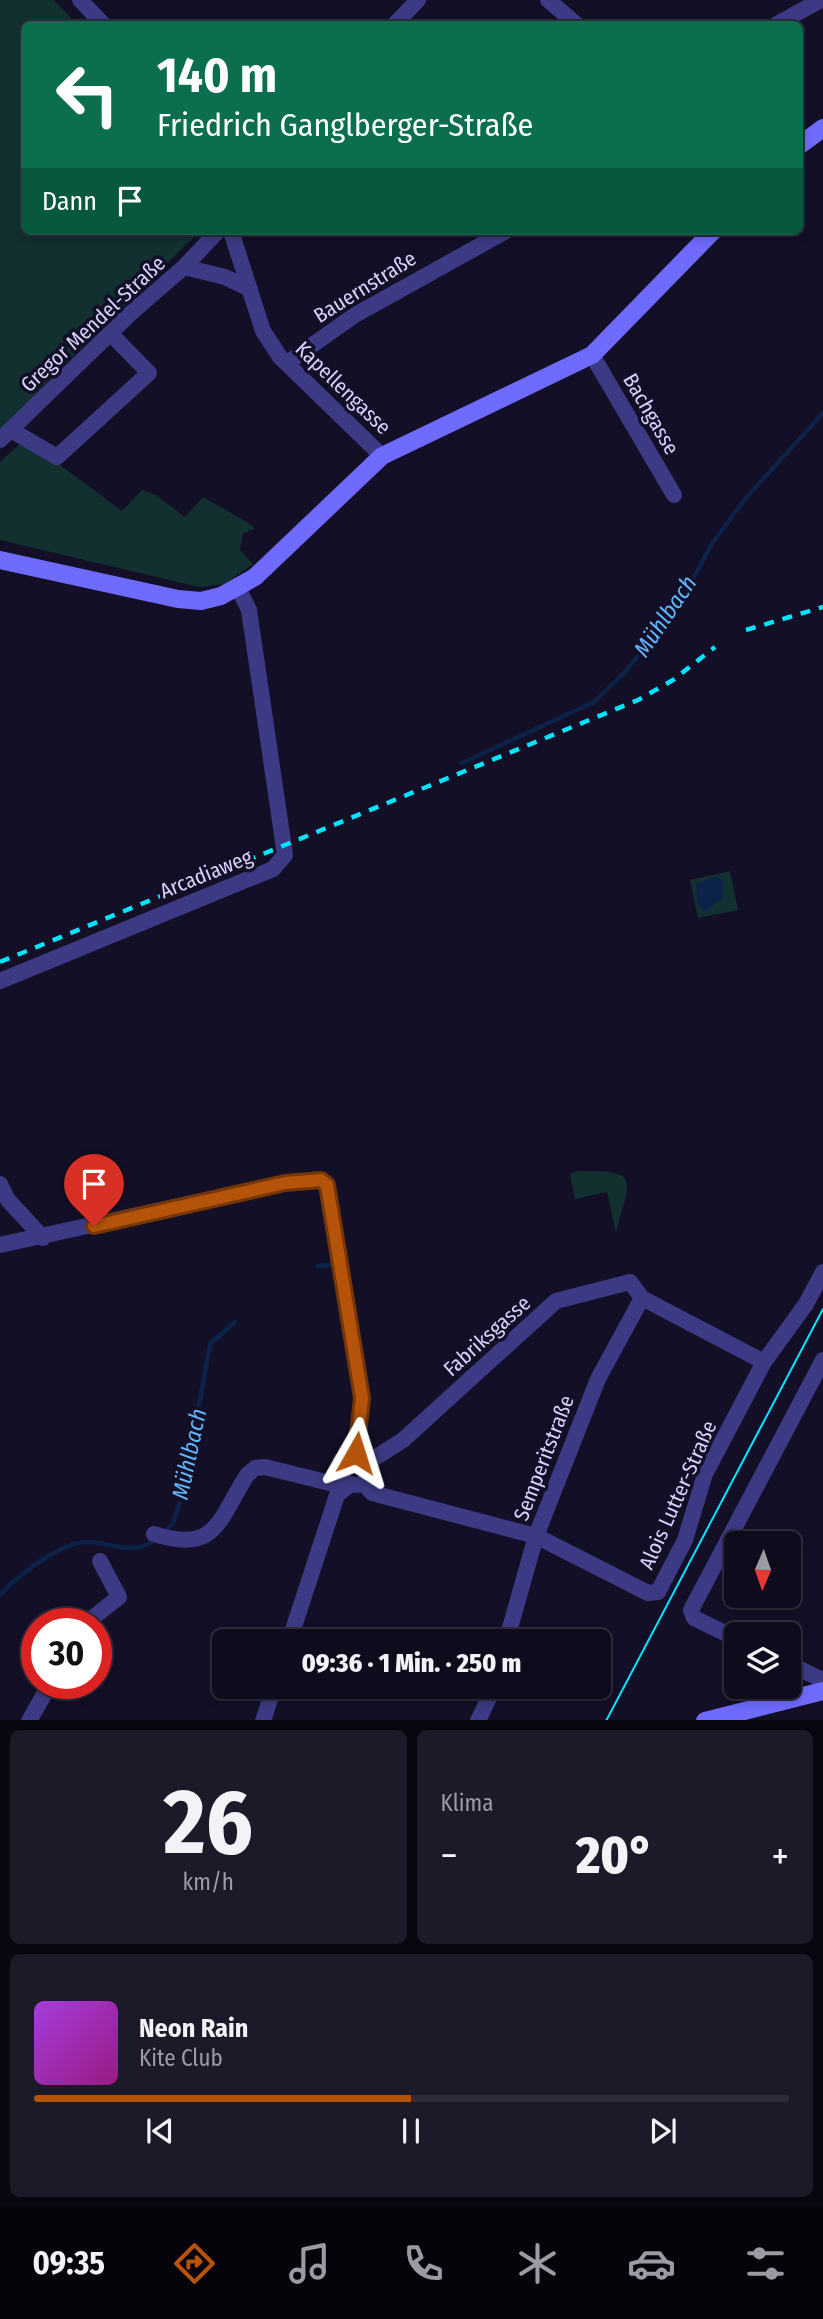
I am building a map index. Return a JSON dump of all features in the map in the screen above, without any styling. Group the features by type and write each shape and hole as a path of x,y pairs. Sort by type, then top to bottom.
{"street":[{"path":"80,0 100,21"},
{"path":"398,21 418,0"},
{"path":"548,0 572,21"},
{"path":"782,21 821,0"},
{"path":"803,143 823,128"},
{"name":"Gregor Mendel-Straße","path":"6,435 110,333 184,267 214,235"},
{"name":"Kapellengasse","path":"232,235 263,331 287,363 382,456"},
{"name":"Bauernstraße","path":"287,363 355,315 499,235"},
{"path":"0,560 178,599 201,601 221,596 255,577 382,456 592,355 709,235"},
{"name":"Gregor Mendel-Straße","path":"184,267 225,277 250,289"},
{"path":"6,435 57,457 149,373 110,333"},
{"name":"Bachgasse","path":"592,355 674,495"},
{"name":"Arcadiaweg","path":"0,981 273,869 283,861 284,845 249,610 237,586"},
{"path":"0,1245 43,1238 285,1183 321,1180 327,1185 362,1398 363,1457 371,1474 352,1482 337,1495 293,1629"},
{"path":"0,1184 8,1200 43,1238"},
{"name":"Alois Lutter-Straße","path":"536,1536 648,1593 658,1592 685,1540 705,1474 764,1362 806,1304 823,1272"},
{"name":"Fabriksgasse","path":"363,1457 403,1440 556,1301 630,1282 642,1298"},
{"path":"642,1298 764,1362"},
{"name":"Semperitstraße","path":"510,1629 536,1536 598,1379 642,1298"},
{"path":"724,1633 694,1618 691,1610 823,1360"},
{"path":"363,1457 345,1456 339,1466 352,1482 372,1493 536,1536"},
{"path":"162,1536 196,1541 208,1536 247,1475 255,1468 265,1467 330,1483 352,1482"},
{"path":"100,1561 119,1597 105,1608"},
{"path":"801,1670 823,1680"},
{"path":"705,1720 823,1691"},
{"path":"29,1720 41,1699"},
{"path":"263,1720 270,1699"},
{"path":"478,1720 488,1699"}],"green space":[{"path":"0,0 54,0 74,21 21,21 21,235 196,235 0,429"},
{"path":"21,443 60,465 122,511 142,490 156,495 185,517 203,497 255,529 243,533 240,550 253,564 224,584 199,587 0,540 0,462"},
{"path":"730,871 738,910 698,918 690,880"},
{"path":"576,1171 612,1173 621,1175 626,1180 625,1199 616,1233 607,1192 575,1199 570,1174"}],"water":[{"path":"716,877 723,880 723,897 705,912 698,905 696,884"}],"waterway":[{"name":"Mühlbach","path":"462,763 594,702 627,670 661,625 694,577 711,545 745,499 823,413"},
{"name":"Mühlbach","path":"318,1266 330,1265"},
{"name":"Mühlbach","path":"163,1533 173,1523 184,1490 210,1344 235,1322"},
{"name":"Mühlbach","path":"0,1595 28,1570 53,1553 77,1543 131,1548 157,1539"}],"tram line":[{"path":"607,1720 823,1309"}],"railway":[{"path":"746,630 823,607"},
{"path":"0,962 638,700 673,680 715,647"}],"route":[{"path":"94,1226 285,1183 321,1180 327,1185 362,1398 356,1453"}]}
